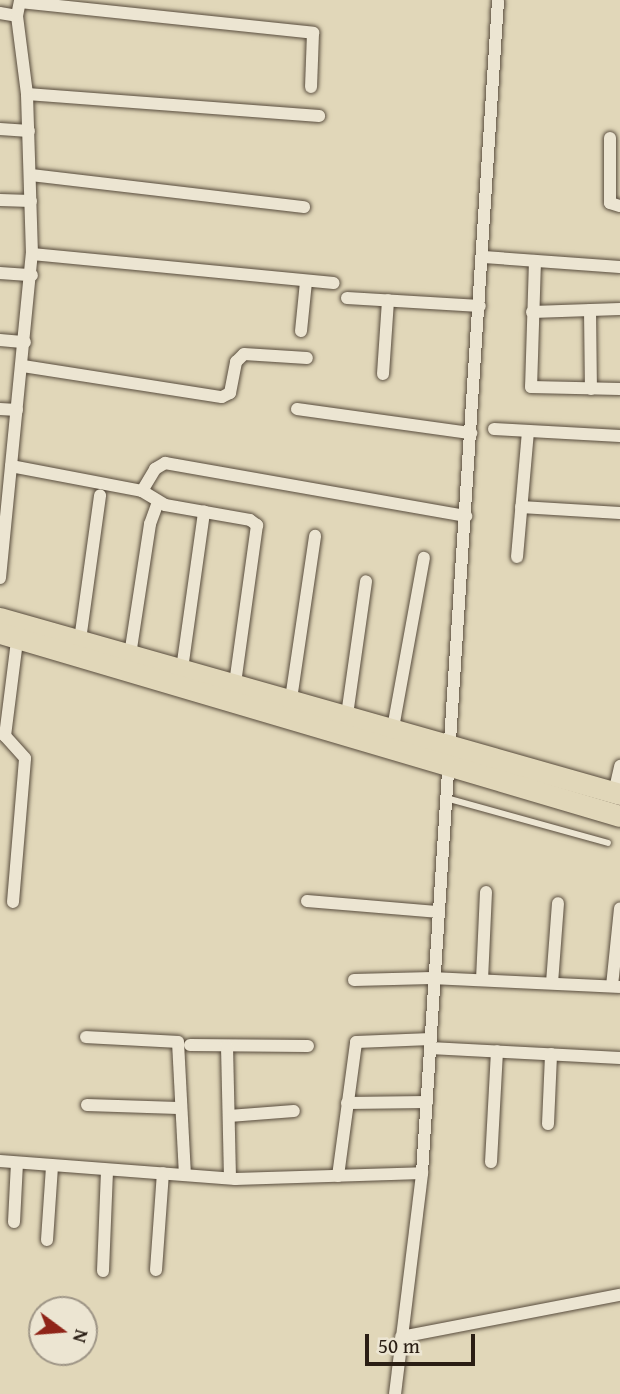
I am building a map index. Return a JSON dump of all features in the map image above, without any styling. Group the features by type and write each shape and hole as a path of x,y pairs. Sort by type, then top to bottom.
{"highway":[{"path":"9,628 80,640 617,793"},
{"path":"9,628 448,769 620,816"}],"street":[{"path":"395,1394 422,1173 432,978 451,744 484,257 498,0"},
{"path":"0,578 7,473 23,366 32,275 27,94 17,16 20,1 313,33 312,87"},
{"path":"0,13 17,16"},
{"path":"27,94 319,116"},
{"path":"0,129 29,131"},
{"path":"610,138 610,203 620,206"},
{"path":"31,175 304,207"},
{"path":"0,200 31,201"},
{"path":"32,254 334,283"},
{"path":"484,257 620,267"},
{"path":"536,261 531,387 620,389"},
{"path":"0,273 32,275"},
{"path":"301,331 306,282"},
{"path":"347,298 480,306"},
{"path":"383,374 388,300"},
{"path":"532,312 620,309"},
{"path":"590,310 590,389"},
{"path":"0,340 25,342"},
{"path":"23,366 222,397 230,393 236,362 244,354 307,358"},
{"path":"297,408 471,433"},
{"path":"0,409 17,410"},
{"path":"494,429 620,436"},
{"path":"517,557 528,431"},
{"path":"142,491 155,468 164,463 466,516"},
{"path":"7,473 142,491 158,502 257,525 236,684"},
{"path":"80,640 100,495"},
{"path":"130,654 150,524 158,502"},
{"path":"521,507 620,513"},
{"path":"182,669 204,512"},
{"path":"291,699 315,536"},
{"path":"393,728 424,558"},
{"path":"346,715 366,580"},
{"path":"9,628 5,736 25,758 13,902"},
{"path":"617,793 620,766"},
{"path":"482,980 486,892"},
{"path":"307,901 437,912"},
{"path":"552,984 558,903"},
{"path":"354,980 432,978 616,986 620,908"},
{"path":"86,1037 178,1042 178,1108 185,1175"},
{"path":"338,1175 356,1042 430,1043 497,1051 620,1058"},
{"path":"190,1045 308,1046"},
{"path":"227,1046 230,1178"},
{"path":"491,1163 497,1051"},
{"path":"548,1124 551,1054"},
{"path":"347,1103 427,1102"},
{"path":"87,1105 178,1108"},
{"path":"229,1116 294,1111"},
{"path":"0,1161 230,1178 422,1173"},
{"path":"14,1222 17,1163"},
{"path":"47,1240 52,1166"},
{"path":"103,1271 107,1170"},
{"path":"156,1270 163,1173"},
{"path":"401,1337 620,1295"}],"lane":[{"path":"446,798 608,843"}]}
